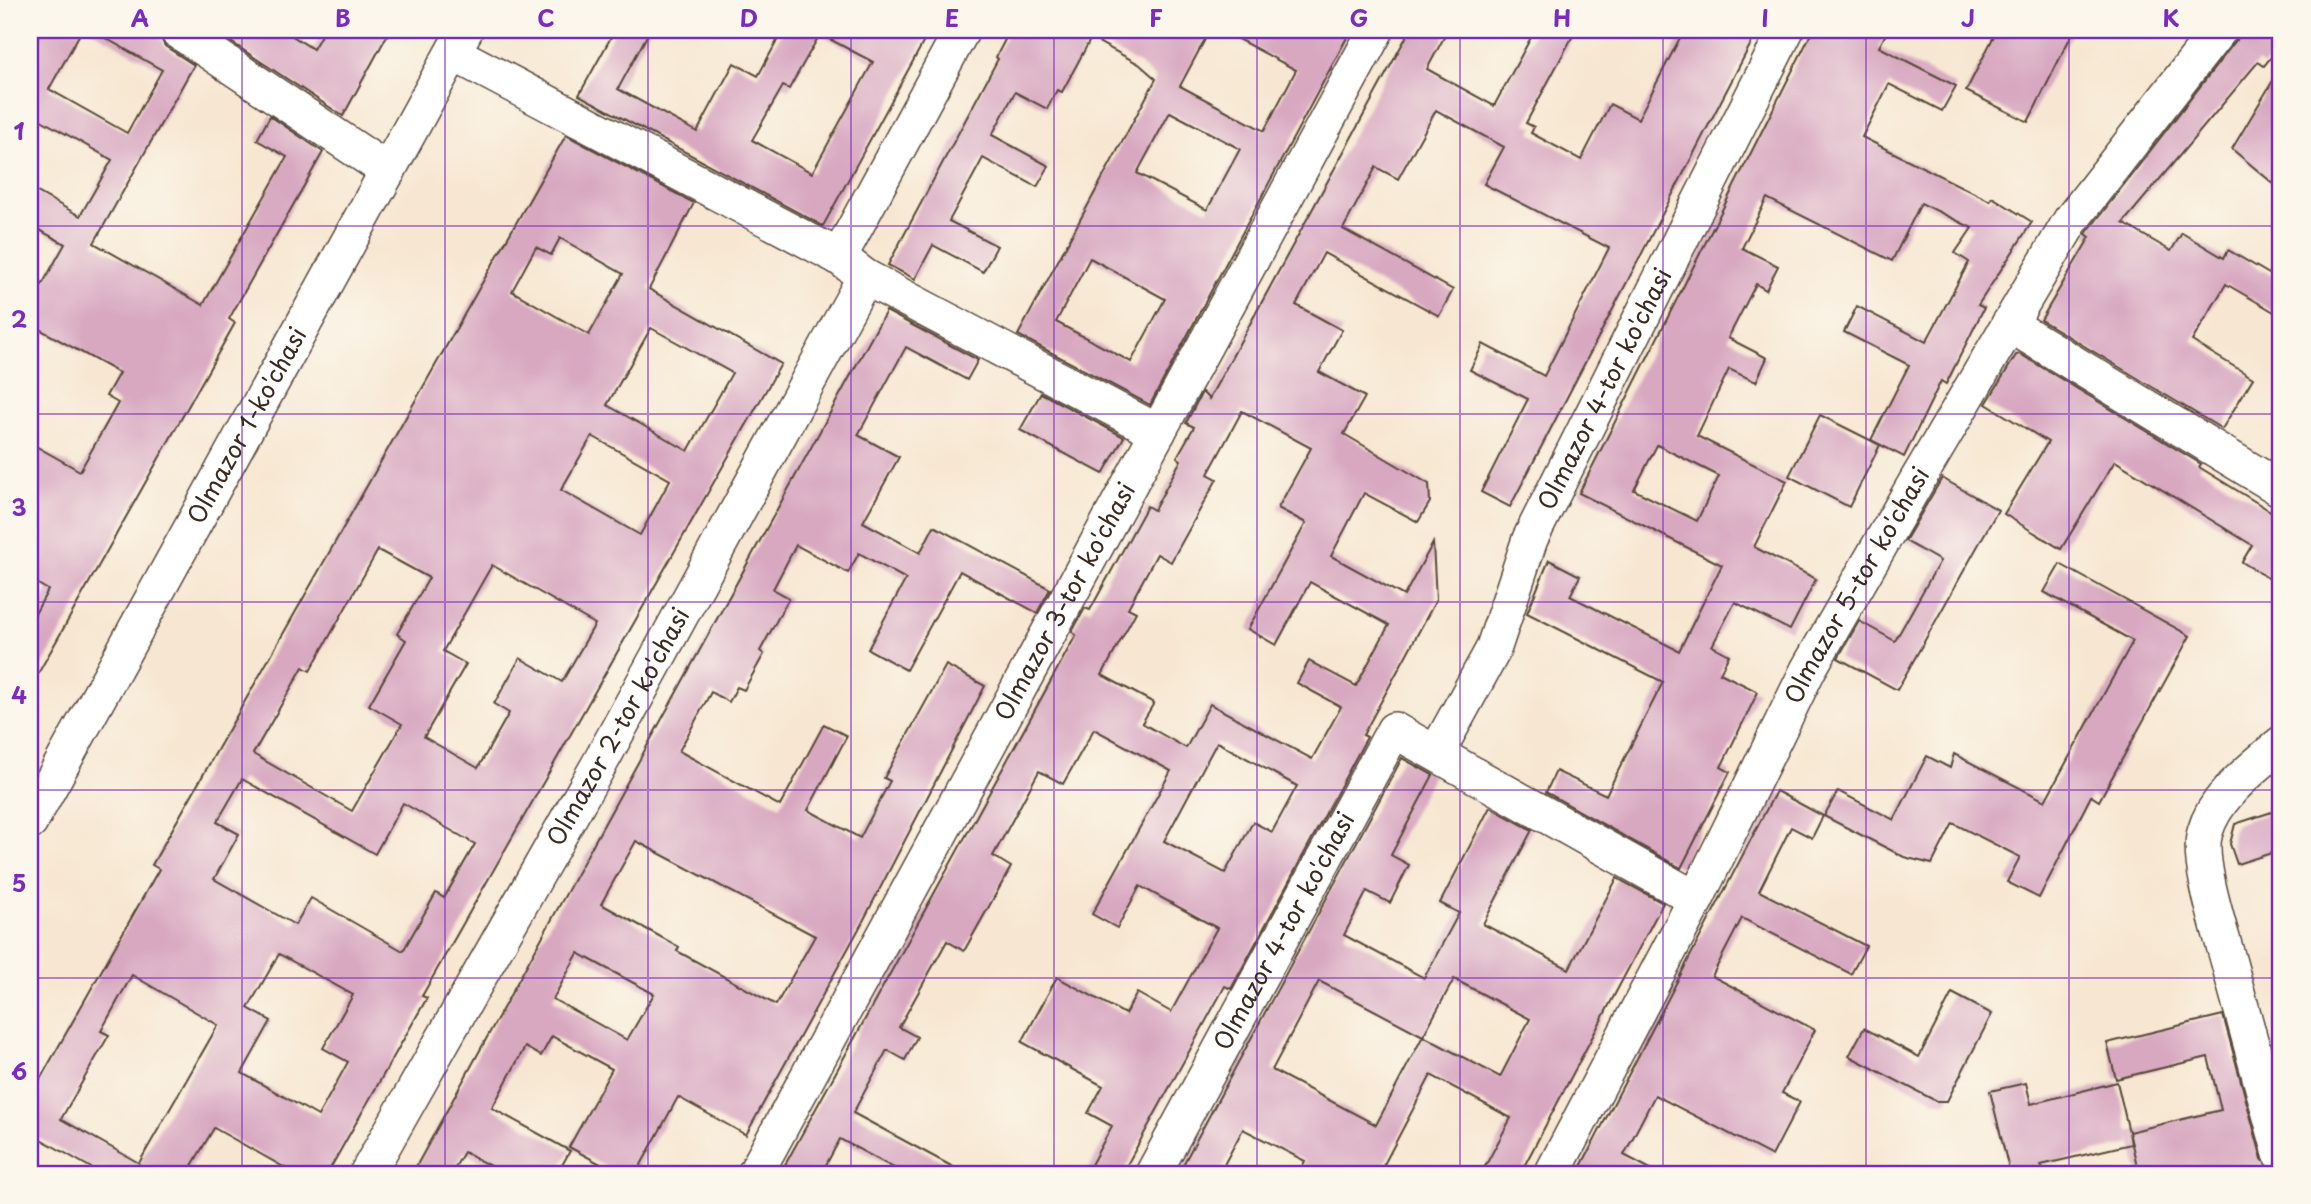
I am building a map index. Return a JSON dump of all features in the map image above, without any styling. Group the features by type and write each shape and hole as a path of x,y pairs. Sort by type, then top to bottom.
{"street":[{"path":"177,30 388,171"},
{"name":"Olmazor 2-tor ko'chasi","path":"366,1174 600,763 852,267 962,30"},
{"name":"Olmazor 3-tor ko'chasi","path":"755,1174 1376,30"},
{"name":"Olmazor 4-tor ko'chasi","path":"1437,752 1493,650 1530,538 1786,30"},
{"name":"Olmazor 5-tor ko'chasi","path":"1552,1174 1696,899 1808,670 2009,324 2071,220 2219,30"},
{"path":"459,41 852,267 1158,432"},
{"name":"Olmazor 1-ko'chasi","path":"30,822 459,41"},
{"path":"2009,324 2281,489"},
{"name":"Olmazor 4-tor ko'chasi","path":"1153,1174 1394,730 1696,899"},
{"path":"2281,744 2219,804 2204,834 2211,892 2281,1154"}],"building":[{"path":"42,30 82,30 49,89 127,133 162,70 91,30 157,30 165,46 194,65 94,243 203,305 287,157 257,140 270,116 323,152 229,319 235,323 30,688 30,623 48,590 30,579 30,443 80,471 118,403 106,396 119,373 30,324 30,306 65,244 30,225 30,188 80,216 112,160 34,116 30,123 30,51"},
{"path":"213,30 283,30 313,49 324,30 390,30 343,116"},
{"path":"615,30 650,30 618,89 697,132 734,63 758,76 783,30 930,30 823,226 579,95","holes":["820,34 873,62 812,173 752,140 783,86 789,89"]},
{"path":"1010,30 1210,30 1180,86 1264,131 1296,70 1221,30 1351,30 1150,405 1018,335 1156,79 1139,64 1091,38 1062,92 1057,90 1047,109 1015,92 992,135 1049,166 1037,187 983,158 949,221 997,246 983,272 933,245 915,279 888,265 998,59 996,57","holes":["1170,112 1240,149 1207,210 1137,173","1090,258 1165,299 1131,362 1056,322"]},
{"path":"1410,30 1448,30 1427,69 1494,106 1535,30 1576,30 1526,123 1534,127 1531,133 1581,160 1610,104 1638,119 1684,30 1758,30 1510,507 1481,492 1528,399 1470,370 1483,344 1544,376 1609,248 1484,184 1504,147 1436,110 1398,179 1376,167 1343,229 1453,290 1439,316 1324,253 1296,305 1342,330 1319,372 1365,397 1344,434 1429,484 1430,502 1418,522 1364,493 1331,556 1404,596 1433,543 1436,600 1363,735 1367,737 1231,989 1225,986 1122,1174 1086,1174 1112,1126 1088,1113 1103,1086 1022,1042 1057,977 1125,1014 1137,993 1171,1012 1217,928 1140,886 1117,928 1092,914 1171,771 1094,729 1063,784 1039,771 993,856 1011,867 964,951 947,941 899,1027 917,1037 905,1060 887,1050 853,1113 966,1174 905,1174 840,1139 821,1174 780,1174 1076,635 1072,632 1085,608 1090,610 1147,506 1154,510 1181,460 1177,457 1194,427 1186,423 1202,392 1209,399","holes":["1242,411 1311,448 1278,508 1306,523 1248,629 1276,645 1310,582 1389,625 1356,686 1309,661 1297,683 1341,707 1312,759 1210,704 1186,748 1142,723 1154,703 1102,675 1136,612 1128,608 1157,554 1171,562 1217,479 1208,474","1217,742 1297,786 1272,832 1253,822 1225,873 1164,841"]},
{"path":"1813,30 1888,30 1879,47 1956,86 1942,111 1889,84 1862,137 1990,201 1992,197 2032,222 1978,305 1984,308 1946,384 1941,381 1904,457 1871,440 1909,365 1844,332 1857,306 1926,342 1969,262 1955,253 1972,228 1921,203 1892,261 1767,198 1742,248 1778,266 1766,290 1756,284 1728,338 1767,358 1756,382 1729,369 1697,436 1787,481 1754,547 1816,579 1790,630 1735,602 1712,646 1729,655 1720,673 1758,692 1721,767 1730,772 1681,868 1546,792 1556,771 1606,795 1663,682 1527,613 1549,560 1580,576 1570,596 1679,651 1722,565 1579,493","holes":["1657,445 1719,476 1697,521 1634,490"]},
{"path":"1997,30 2074,30 2028,122 1966,91"},
{"path":"2244,30 2281,30 2281,45 2264,66 2258,62 2123,223 2171,251 2182,233 2224,258 2228,250 2281,281 2281,316 2226,284 2192,341 2253,378 2222,429 2041,320 2090,237 2086,234 2088,231"},
{"path":"2281,67 2281,190 2232,149"},
{"path":"566,135 694,203 649,289 781,364 422,996 427,998 327,1174 296,1174 214,1128 187,1174 102,1174 30,1133 30,1097 159,869 152,865","holes":["560,238 623,274 589,335 512,291 536,247 551,255","651,328 732,373 688,451 607,405","592,436 670,480 640,535 561,490","378,550 429,578 397,634 406,640 369,705 402,724 352,811 253,754 303,667 310,671","492,565 595,624 562,682 520,658 494,704 509,713 478,768 424,737 466,664 443,651","242,779 375,854 403,803 475,844 444,898 436,893 403,951 311,898 295,925 214,879 239,834 217,822","279,954 353,995 323,1048 348,1062 318,1116 242,1073 271,1021 248,1008","132,975 218,1025 139,1163 61,1119 109,1035 101,1031"]},
{"path":"886,311 978,360 967,380 906,347 858,435 899,457 863,522 920,553 934,526 1050,589 1037,613 960,571 906,670 868,649 906,579 859,553 848,573 796,545 773,589 789,598 760,651 764,654 744,690 737,687 729,702 711,692 679,751 780,806 824,724 847,736 808,810 860,838 890,781 884,778 946,665 985,686 861,925 746,1135 678,1097 636,1174 619,1174 569,1147 612,1069 552,1036 541,1056 525,1047 492,1108 570,1151 557,1174 505,1174 464,1152 451,1174 412,1174","holes":["636,841 815,936 776,1005 677,951 679,947 601,904","578,953 654,994 627,1040 553,999"]},
{"path":"2020,354 2201,464 2199,467 2272,512 2275,508 2281,509 2281,586 2242,562 2252,545 2115,461 2061,549 2004,514 2048,442 1986,404 2016,355"},
{"path":"1041,393 1124,437 1103,474 1020,430"},
{"path":"1820,415 1880,445 1849,507 1789,476"},
{"path":"1942,478 1998,510 1897,690 1838,658 1859,621 1895,641 1940,561 1905,541"},
{"path":"2060,564 2190,636 2099,801 2091,796 2039,898 2007,882 2020,857 1953,823 1932,864 1904,857 1824,816 1838,791 1894,820 1927,756 1950,768 1954,754 2045,801 2133,641 2044,592"},
{"path":"1402,758 1433,775 1391,855 1409,865 1390,903 1367,891 1344,935 1424,978 1459,913 1440,903 1490,807 1532,830 1483,924 1569,969 1617,878 1663,903 1520,1174 1481,1174 1511,1118 1431,1075 1379,1174 1298,1174 1305,1161 1243,1129 1219,1174 1178,1174","holes":["1454,979 1530,1019 1500,1077 1423,1036","1319,981 1423,1036 1376,1125 1272,1070"]},
{"path":"1776,791 1823,816 1812,838 1791,827 1759,891 1866,946 1851,974 1742,918 1712,976 1815,1030 1782,1093 1800,1102 1772,1156 1655,1095 1624,1155 1660,1174 1577,1174"},
{"path":"2281,809 2281,850 2237,864 2230,844 2235,824"},
{"path":"1952,993 1992,1014 1947,1101 1936,1101 1849,1056 1864,1028 1919,1057"},
{"path":"2223,1015 2262,1159 2274,1174 2139,1174 2129,1132 2221,1110 2208,1057 2116,1079 2107,1043"},
{"path":"2117,1082 2131,1144 2041,1165 2044,1174 2010,1174 1990,1091 2026,1083 2031,1104"}]}
